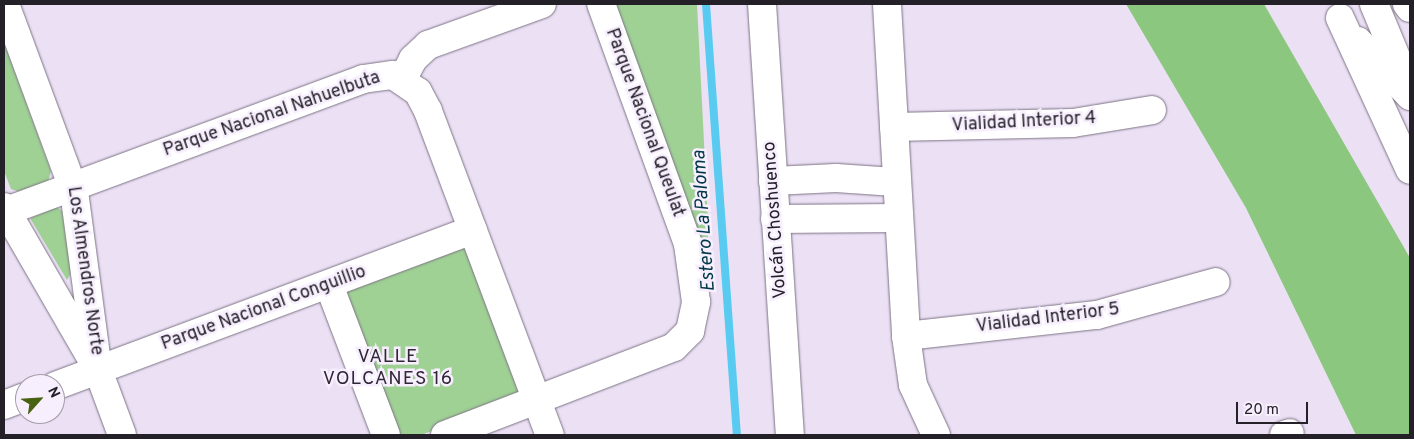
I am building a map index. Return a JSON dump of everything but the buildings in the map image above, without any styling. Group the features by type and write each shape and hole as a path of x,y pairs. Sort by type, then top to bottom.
{"street":[{"name":"Los Almendros Norte","path":"5,4 73,186 98,370"},
{"path":"402,80 414,59 428,45 542,4"},
{"name":"Parque Nacional Queulat","path":"445,435 674,347 685,339 694,318 695,283 688,244 601,4"},
{"name":"Volcán Choshuenco","path":"762,4 790,435"},
{"path":"887,4 897,218 906,336 913,386 936,435"},
{"path":"1374,4 1410,89"},
{"path":"1407,4 1410,8"},
{"path":"1335,11 1410,96"},
{"path":"1335,11 1410,170"},
{"name":"Parque Nacional Nahuelbuta","path":"4,210 363,79 384,74 402,80 418,92 428,111 550,435"},
{"name":"Vialidad Interior 4","path":"894,127 1073,123 1152,110"},
{"path":"773,181 836,178 895,182"},
{"path":"4,210 98,370 122,435"},
{"path":"775,219 897,218"},
{"name":"Parque Nacional Conguillio","path":"65,382 473,230"},
{"name":"Vialidad Interior 5","path":"906,336 1096,316 1216,282"},
{"path":"329,285 386,435"}],"green space":[{"path":"610,4 697,4 708,222 708,237 702,241 697,240"},
{"path":"1126,4 1264,4 1410,258 1410,435 1356,435 1246,208"},
{"path":"4,42 51,171 48,182 23,193 11,189 4,171"},
{"path":"57,207 62,211 71,273 67,280 30,218"},
{"path":"466,242 524,397 421,435 393,435 339,289"}],"waterway":[{"name":"Estero La Paloma","path":"706,4 737,435"}],"district":[{"name":"VALLE VOLCANES 16","path":"388,369"}]}
